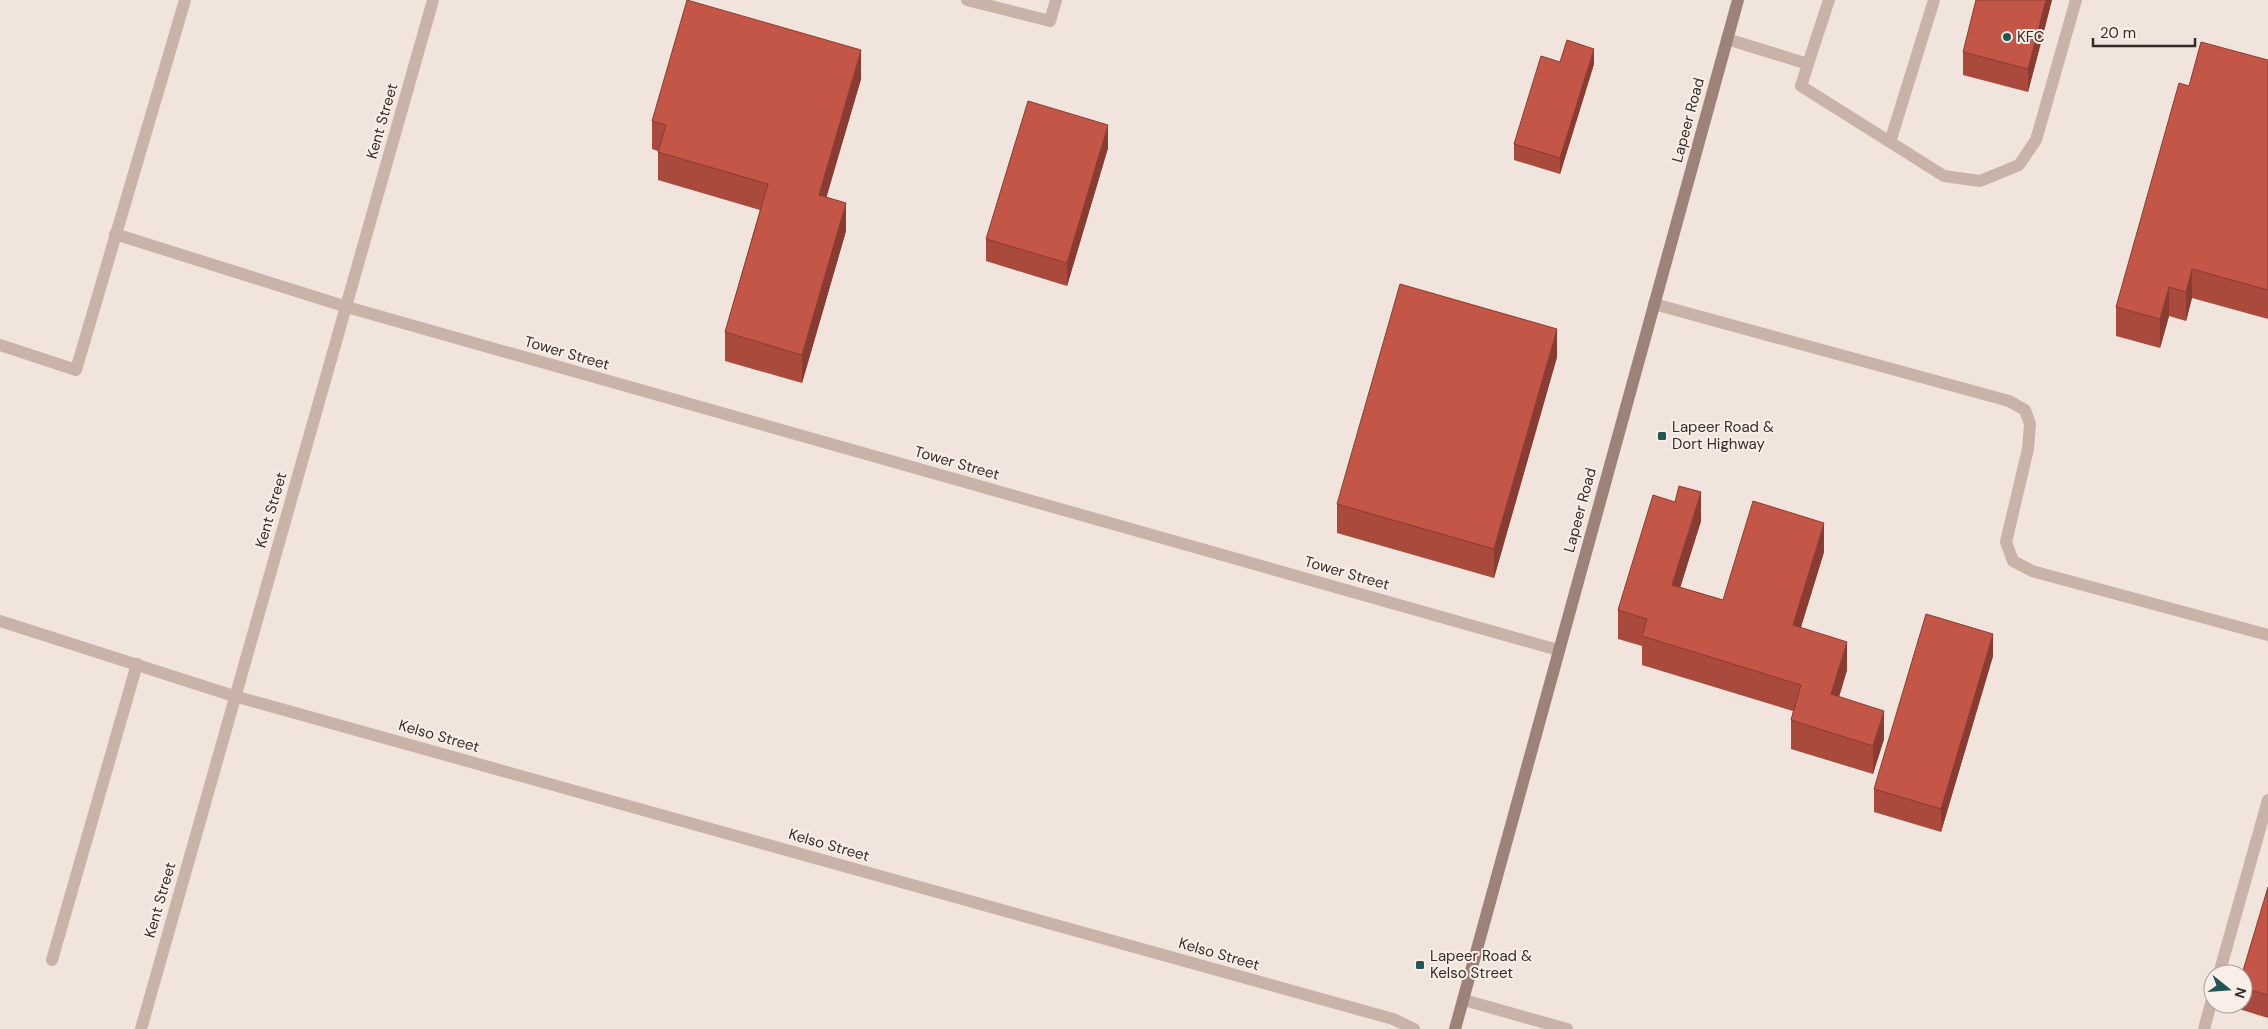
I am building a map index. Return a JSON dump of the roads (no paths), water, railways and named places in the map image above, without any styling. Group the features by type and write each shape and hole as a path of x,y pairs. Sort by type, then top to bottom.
{"main road":[{"name":"Lapeer Road","path":"1456,1029 1558,650 1738,0"}],"street":[{"path":"0,345 76,370 185,0"},
{"name":"Kent Street","path":"141,1029 433,0"},
{"path":"968,0 1050,21 1056,0"},
{"path":"1829,0 1801,86 1944,176 1980,180 2019,165 2036,140 2076,0"},
{"path":"1890,142 1934,0"},
{"path":"1728,39 1808,64"},
{"name":"Tower Street","path":"115,234 347,307 1558,650"},
{"path":"1654,304 2009,401 2025,410 2030,424 2028,449 2006,542 2013,561 2032,571 2268,635"},
{"name":"Kelso Street","path":"0,621 234,696 1384,1017 1414,1029"},
{"path":"52,960 137,664"},
{"path":"2222,964 2268,800"},
{"path":"1464,1000 1567,1029"},
{"path":"2204,1029 2208,1014"}],"place":[{"name":"KFC","path":"2007,37"},
{"name":"Lapeer Road & Dort Highway","path":"1662,436"},
{"name":"Lapeer Road & Kelso Street","path":"1420,965"}]}
